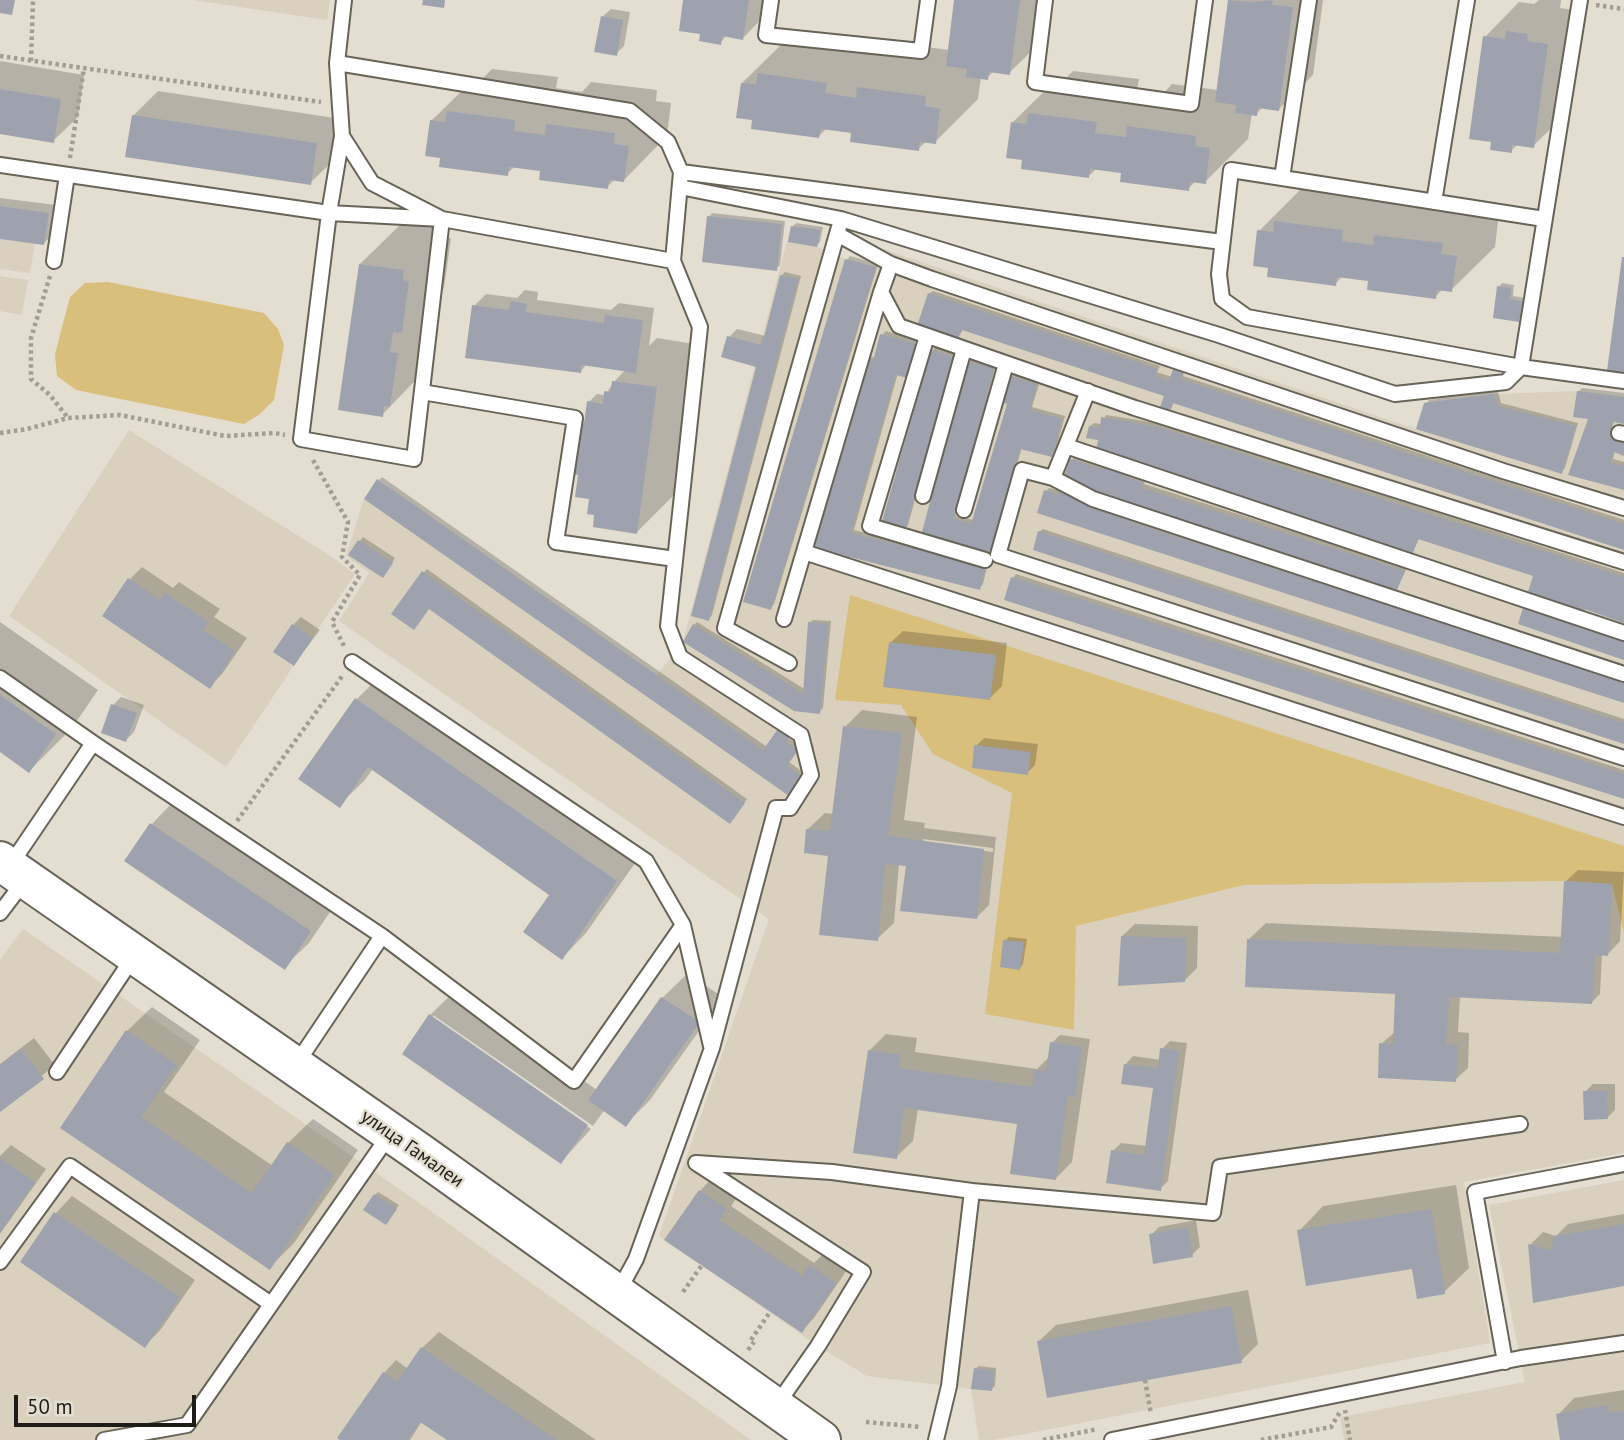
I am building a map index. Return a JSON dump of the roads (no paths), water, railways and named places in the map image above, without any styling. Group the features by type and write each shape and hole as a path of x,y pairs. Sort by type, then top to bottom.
{"street":[{"name":"улица Гамалеи","path":"12,869 391,1133 821,1440"}],"lane":[{"path":"344,0 337,63 342,136 329,213 301,439 414,459 442,219"},
{"path":"771,0 766,35 921,51 928,0"},
{"path":"1045,0 1035,82 1191,104 1205,0"},
{"path":"1282,178 1309,0"},
{"path":"1434,202 1467,0"},
{"path":"680,187 839,226 1219,335 1395,394 1506,382 1521,368 1580,0"},
{"path":"337,63 629,111 668,142 681,172 673,261 700,327 668,626 680,657 801,735 811,775 790,808 776,808 712,1048 636,1259 617,1295"},
{"path":"342,136 373,183 442,219"},
{"path":"0,165 329,213 442,219 673,261"},
{"path":"1544,219 1231,170 1219,274 1223,299 1247,317 1521,368 1624,382"},
{"path":"681,172 1222,242"},
{"path":"54,261 67,176"},
{"path":"839,226 891,264 1503,471 1624,508"},
{"path":"789,663 725,628 839,226"},
{"path":"784,620 891,264"},
{"path":"881,292 899,326 1088,391 1624,562"},
{"path":"927,336 870,526 985,560"},
{"path":"923,496 964,349"},
{"path":"964,510 1006,364"},
{"path":"1053,478 1088,391"},
{"path":"422,393 575,418 556,541 675,559"},
{"path":"1066,446 1624,633"},
{"path":"1624,674 1093,499 1053,478 1022,470 998,555 1624,758"},
{"path":"804,552 1624,817"},
{"path":"352,662 646,861 683,925 712,1048"},
{"path":"0,678 382,936 574,1081 683,925"},
{"path":"0,913 12,869 93,743"},
{"path":"295,1066 382,936"},
{"path":"57,1072 135,955"},
{"path":"776,1406 818,1346 863,1272 696,1163 832,1172 972,1191 1213,1213 1220,1167 1520,1124"},
{"path":"104,1440 187,1425 391,1133"},
{"path":"1505,1362 1475,1192 1624,1164"},
{"path":"0,1262 70,1166 271,1304"},
{"path":"937,1434 949,1386 972,1191"},
{"path":"1112,1440 1505,1362 1624,1343"}]}
